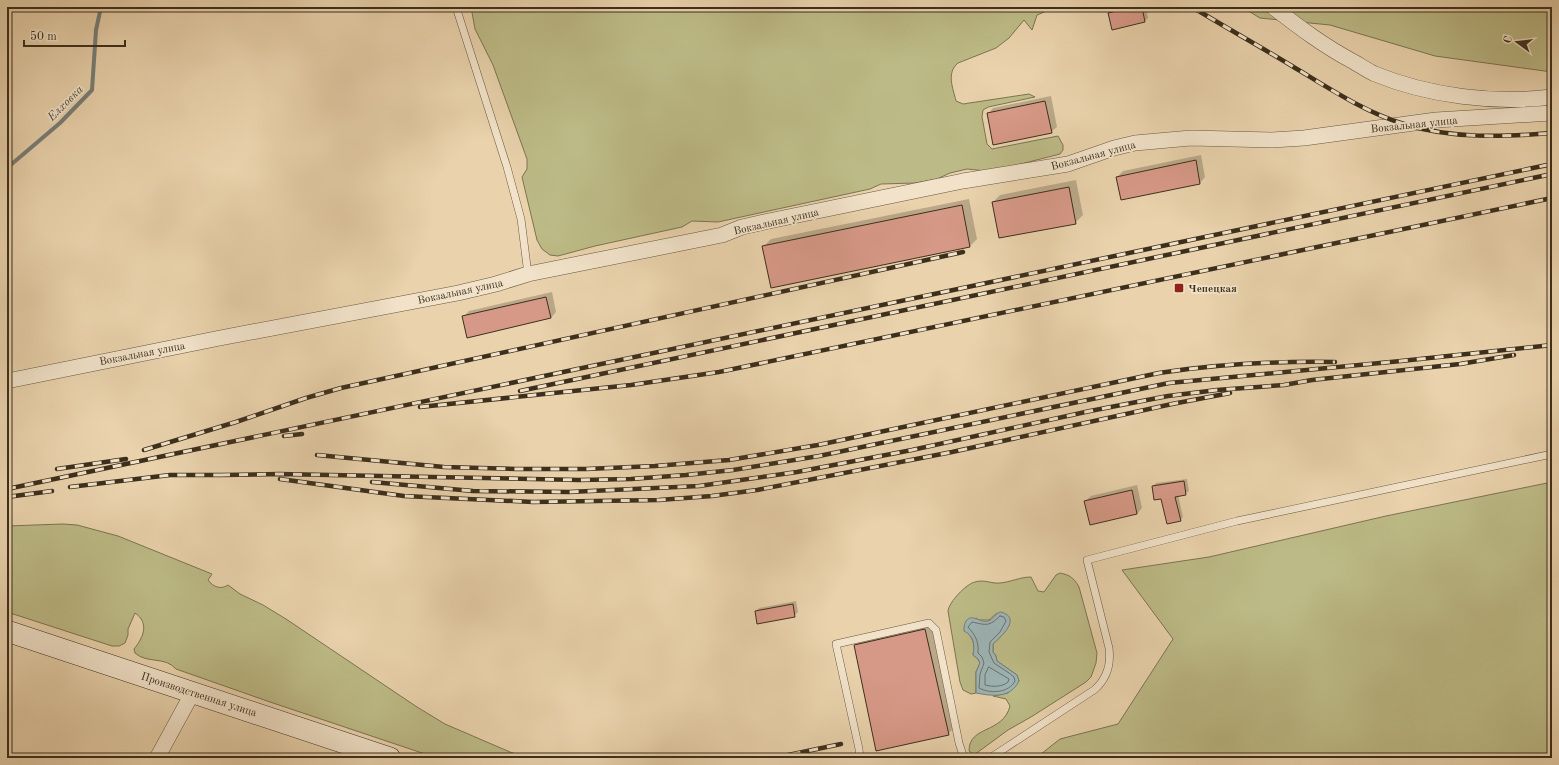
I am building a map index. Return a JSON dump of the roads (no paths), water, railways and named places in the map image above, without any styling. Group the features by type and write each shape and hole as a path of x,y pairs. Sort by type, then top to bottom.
{"main road":[{"name":"Производственная улица","path":"7,631 390,758"}],"street":[{"path":"1273,7 1307,34 1340,55 1374,73 1409,86 1458,96 1503,98 1552,97"},
{"name":"Вокзальная улица","path":"7,381 228,336 458,293 496,284 528,274 722,235 742,227 764,222 962,181 1068,164 1114,148 1135,143 1191,138 1272,140 1304,138 1436,120 1552,113"},
{"path":"157,758 193,692"}],"lane":[{"path":"456,7 507,167 517,204 521,219 528,274"},
{"path":"990,758 1094,690 1100,685 1104,678 1110,658 1109,648 1087,560 1237,521 1552,454"},
{"path":"860,758 836,644 929,623 936,630 959,743 964,758"}],"water":[{"path":"1001,612 1010,618 1010,623 1005,632 993,644 993,652 997,661 1017,675 1019,681 1011,691 1000,695 976,693 976,672 980,663 973,655 973,641 970,635 964,631 964,627 968,619 973,618 988,621"}],"waterway":[{"name":"Елховка","path":"7,168 60,123 92,90 96,30 101,7"}],"railway":[{"path":"1192,7 1360,106 1389,119 1422,129 1478,136 1552,133"},
{"path":"7,489 1552,164"},
{"path":"520,391 1552,174"},
{"path":"420,407 631,385 719,372 1552,198"},
{"path":"144,450 341,388 963,252"},
{"path":"221,475 279,474 580,480 631,479 686,475 733,470 819,456 1169,383 1552,345"},
{"path":"372,482 473,491 569,492 699,486 797,472 912,450 1090,411 1168,396 1217,390 1284,385 1312,380 1460,364 1514,355"},
{"path":"317,455 444,467 516,469 586,469 655,466 729,460 818,445 1159,373 1203,367 1247,364 1335,362"},
{"path":"280,479 404,496 533,502 659,500 712,496 757,490 952,452 1172,404 1230,393"},
{"path":"284,436 302,434"},
{"path":"57,469 126,459"},
{"path":"70,487 170,475 226,475"},
{"path":"7,497 52,491"},
{"path":"774,758 841,744"}],"place":[{"name":"Чепецкая","path":"1179,288"}]}
